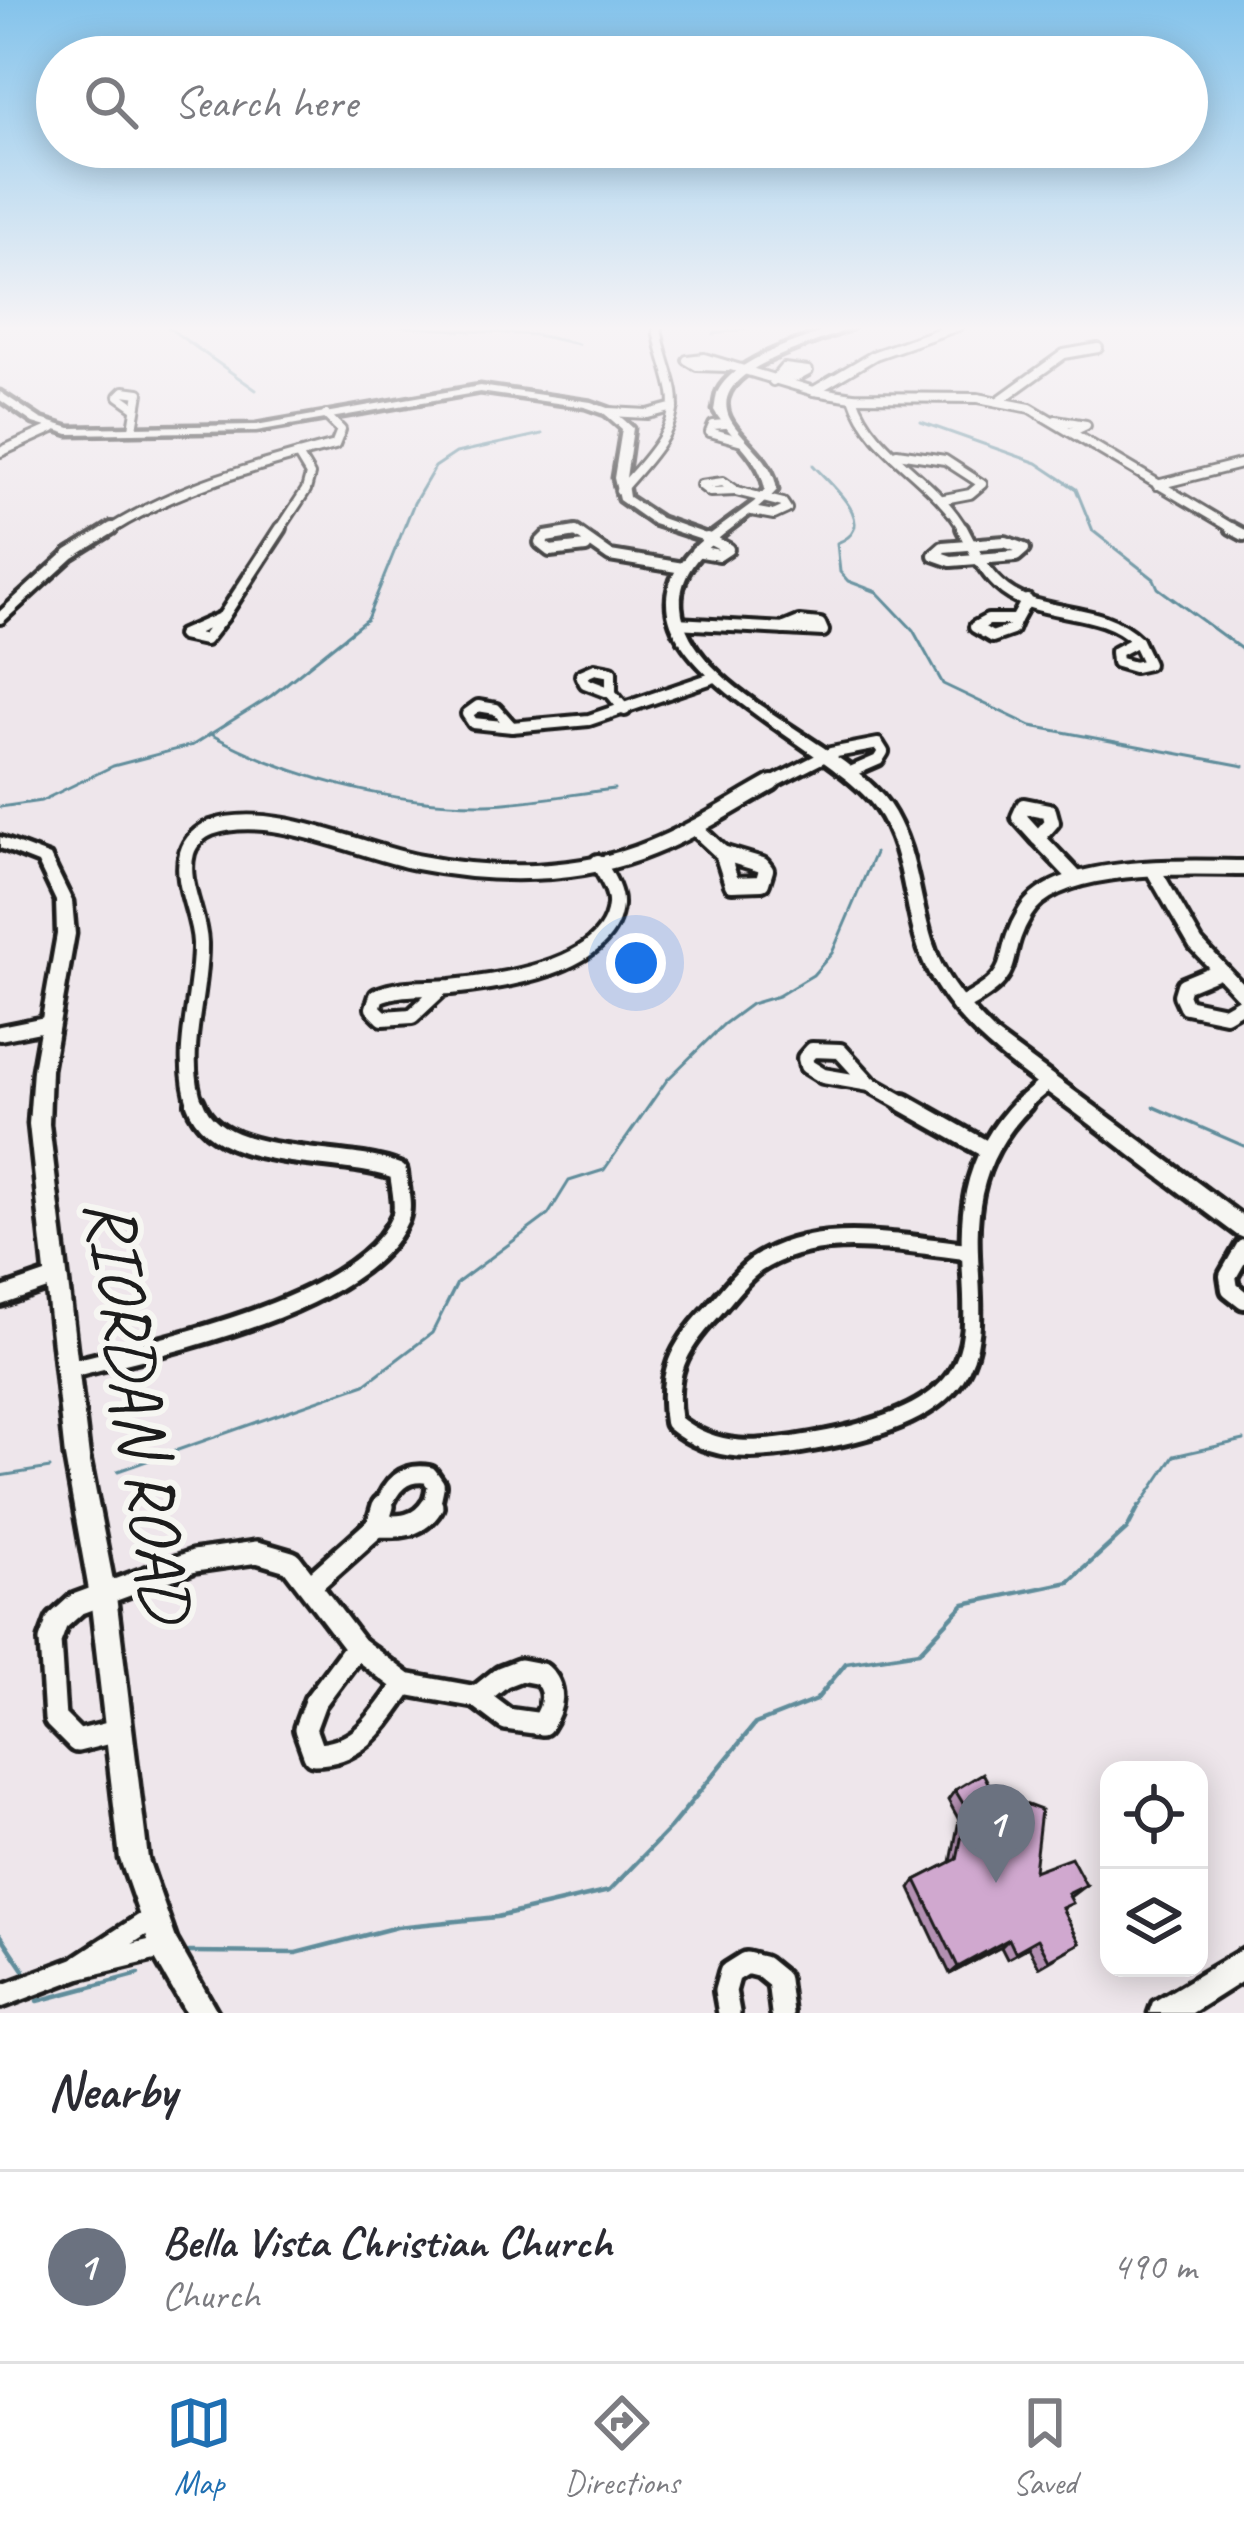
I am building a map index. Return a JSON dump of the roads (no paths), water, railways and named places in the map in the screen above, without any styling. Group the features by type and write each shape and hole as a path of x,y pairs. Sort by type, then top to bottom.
{"street":[{"path":"36,420 53,428 133,429 256,428 299,420"},
{"path":"133,429 134,420"},
{"path":"0,619 70,554 113,524 150,504 322,450 340,440 341,430 331,420"},
{"path":"618,420 628,428 620,491 634,508 702,544"},
{"path":"620,491 665,433 670,420"},
{"path":"724,420 770,475 771,490 752,511 702,544 683,568 674,603 676,623 692,652 715,677 848,772 882,803 906,850 927,950 959,1006 989,1038 1244,1228"},
{"path":"864,420 870,431 944,499 1000,585 1027,600 1111,618 1126,626 1137,641"},
{"path":"1056,420 1244,535"},
{"path":"0,452 53,428"},
{"path":"897,453 945,460 982,484 970,494 944,499"},
{"path":"223,617 306,490 310,475 298,455"},
{"path":"1157,485 1244,463"},
{"path":"736,491 788,509 774,515 752,511"},
{"path":"586,547 576,532 546,537 540,543 545,550 556,552 586,547 634,562 683,568"},
{"path":"1005,542 1024,548 1016,556 983,559 950,561 934,556 944,547 974,544 1005,542"},
{"path":"1016,620 1027,600"},
{"path":"676,623 782,628"},
{"path":"512,727 590,720 715,677"},
{"path":"611,693 625,710"},
{"path":"67,1370 300,1300 375,1260 404,1216 407,1193 398,1172 363,1159 251,1150 223,1141 196,1113 187,1055 201,946 184,861 191,841 219,827 272,825 436,865 530,871 649,849 695,828 823,754 861,740 878,744 883,752 878,760 848,772"},
{"path":"695,828 722,853"},
{"path":"1038,838 1077,879"},
{"name":"RIORDAN ROAD","path":"0,842 44,860 64,901 66,934 39,1124 77,1457 103,1596 134,1859 164,1946 203,2013"},
{"path":"442,988 532,973 589,947 609,925 615,905 598,862"},
{"path":"959,1006 1002,982 1032,902 1049,886 1077,879 1244,868"},
{"path":"1155,873 1196,944 1244,999 1225,1013 1186,1006 1180,995 1184,986 1218,971"},
{"path":"0,1033 50,1023"},
{"path":"870,1084 984,1148"},
{"path":"967,1251 830,1243 779,1252 753,1267 679,1346 669,1381 673,1422 687,1436 735,1451 818,1441 898,1420 924,1408 959,1379 969,1360 972,1315 967,1251 972,1195 984,1148 1016,1106 1046,1084"},
{"path":"1244,1248 1226,1278 1228,1288 1244,1300"},
{"path":"0,1297 55,1278"},
{"path":"312,1584 377,1526"},
{"path":"117,1731 77,1741 55,1719 50,1641 58,1622 77,1604 194,1561 257,1552 291,1562 356,1647 405,1684 477,1697"},
{"path":"356,1647 310,1715 305,1729 314,1754 338,1757 359,1745 405,1684"},
{"path":"77,1968 153,1918"},
{"path":"0,1997 77,1968 164,1946"},
{"path":"729,2013 725,1991 730,1973 746,1963 778,1979 782,2013"},
{"path":"1165,2013 1244,1963"}],"waterway":[{"path":"921,422 1037,463 1076,489 1093,531 1154,579 1158,588 1244,651"},
{"path":"210,734 271,696 367,619 414,503 435,467 456,453 542,434"},
{"path":"813,465 854,516 850,536 837,543 840,572 848,581 877,592 913,630 943,684 1031,726 1244,766"},
{"path":"0,807 41,801 113,766 193,745 210,734"},
{"path":"210,734 308,776 415,800 501,803 614,789"},
{"path":"118,1471 365,1384 432,1333 457,1283 548,1215 569,1181 604,1170 667,1080 724,1024 751,1004 778,996 813,975 832,953 875,853"},
{"path":"1154,1107 1244,1146"},
{"path":"1138,1509 1174,1456 1244,1440"},
{"path":"0,1476 50,1468"},
{"path":"189,1952 296,1953 397,1927 497,1917 609,1891 670,1828 755,1724 816,1700 846,1663 919,1652 964,1604 1069,1582 1127,1529 1139,1506"},
{"path":"0,1934 24,1970"},
{"path":"38,2001 139,1974"}],"place":[{"name":"Bella Vista Christian Church","path":"996,1883"}]}
